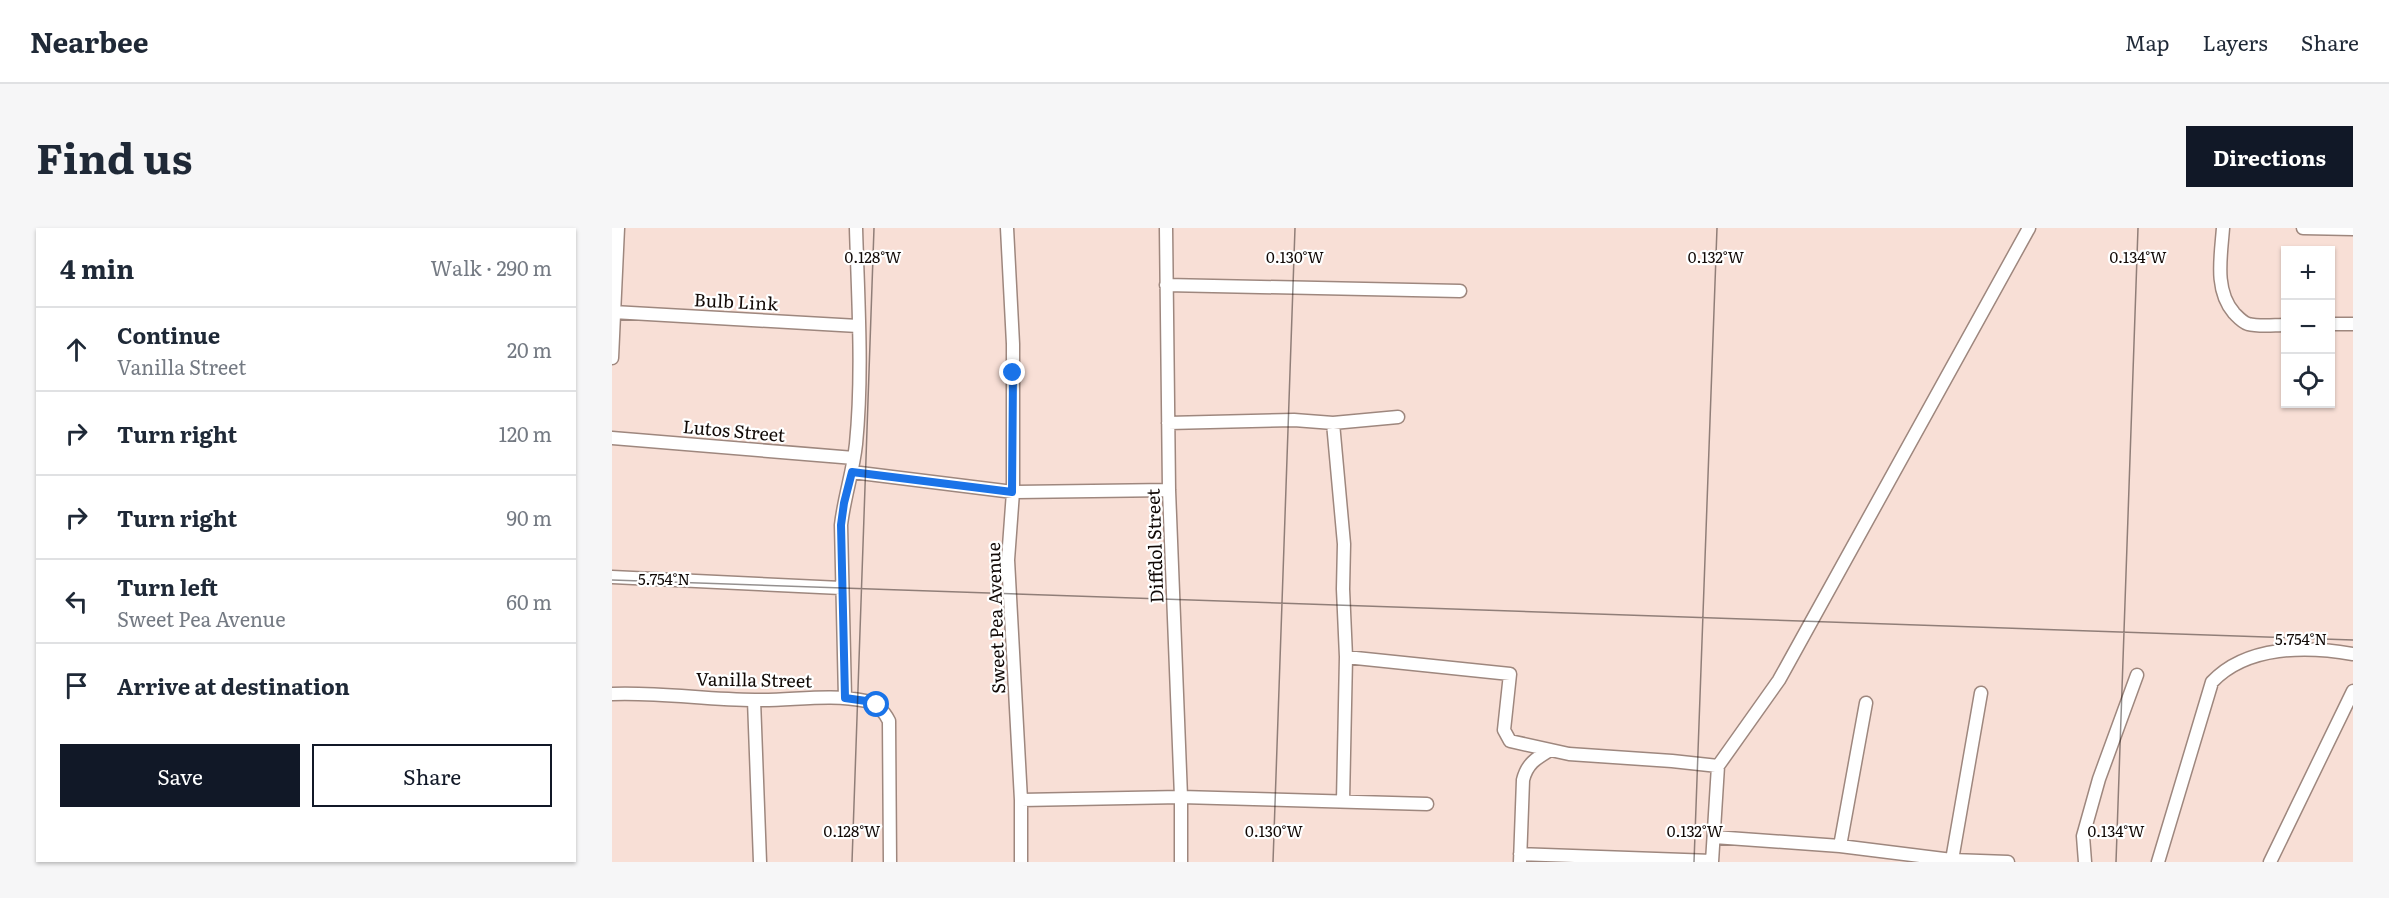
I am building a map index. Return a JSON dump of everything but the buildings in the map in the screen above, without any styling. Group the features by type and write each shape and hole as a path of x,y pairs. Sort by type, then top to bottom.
{"street":[{"path":"612,358 618,228"},
{"path":"845,698 841,525 852,472 859,409 856,228"},
{"name":"Sweet Pea Avenue","path":"1007,228 1013,344 1012,492 1008,561 1021,800 1021,862"},
{"name":"Diffdol Street","path":"1166,228 1169,490 1181,797 1181,862"},
{"path":"1550,750 1533,760 1525,769 1520,858 1712,862 1718,766 1779,680 2029,228"},
{"path":"2223,228 2221,285 2227,305 2243,322 2250,325 2281,325"},
{"path":"2303,228 2353,229"},
{"path":"1166,285 1461,291"},
{"name":"Bulb Link","path":"613,312 858,326"},
{"path":"2335,324 2353,324"},
{"path":"1168,423 1294,420 1333,423 1398,417"},
{"path":"1333,423 1344,544 1346,657 1343,801"},
{"name":"Lutos Street","path":"612,438 854,458"},
{"path":"852,472 1012,492 1169,490"},
{"path":"612,577 841,588"},
{"path":"2158,862 2212,682 2224,669 2256,656 2288,650 2328,650 2353,654"},
{"path":"1346,657 1510,674 1504,730 1510,741 1569,754 1718,766"},
{"path":"2085,862 2083,836 2086,824 2099,779 2137,675"},
{"path":"2270,862 2353,691"},
{"path":"1952,860 1981,693"},
{"name":"Vanilla Street","path":"612,694 754,700 845,698 877,705 889,721 890,862"},
{"path":"754,700 760,862"},
{"path":"1840,846 1866,703"},
{"path":"1021,800 1181,797 1426,804"},
{"path":"1714,837 1840,846 1952,860 2008,862"}],"route":[{"path":"877,705 845,698 841,525 852,472 1012,492 1013,373"}]}
